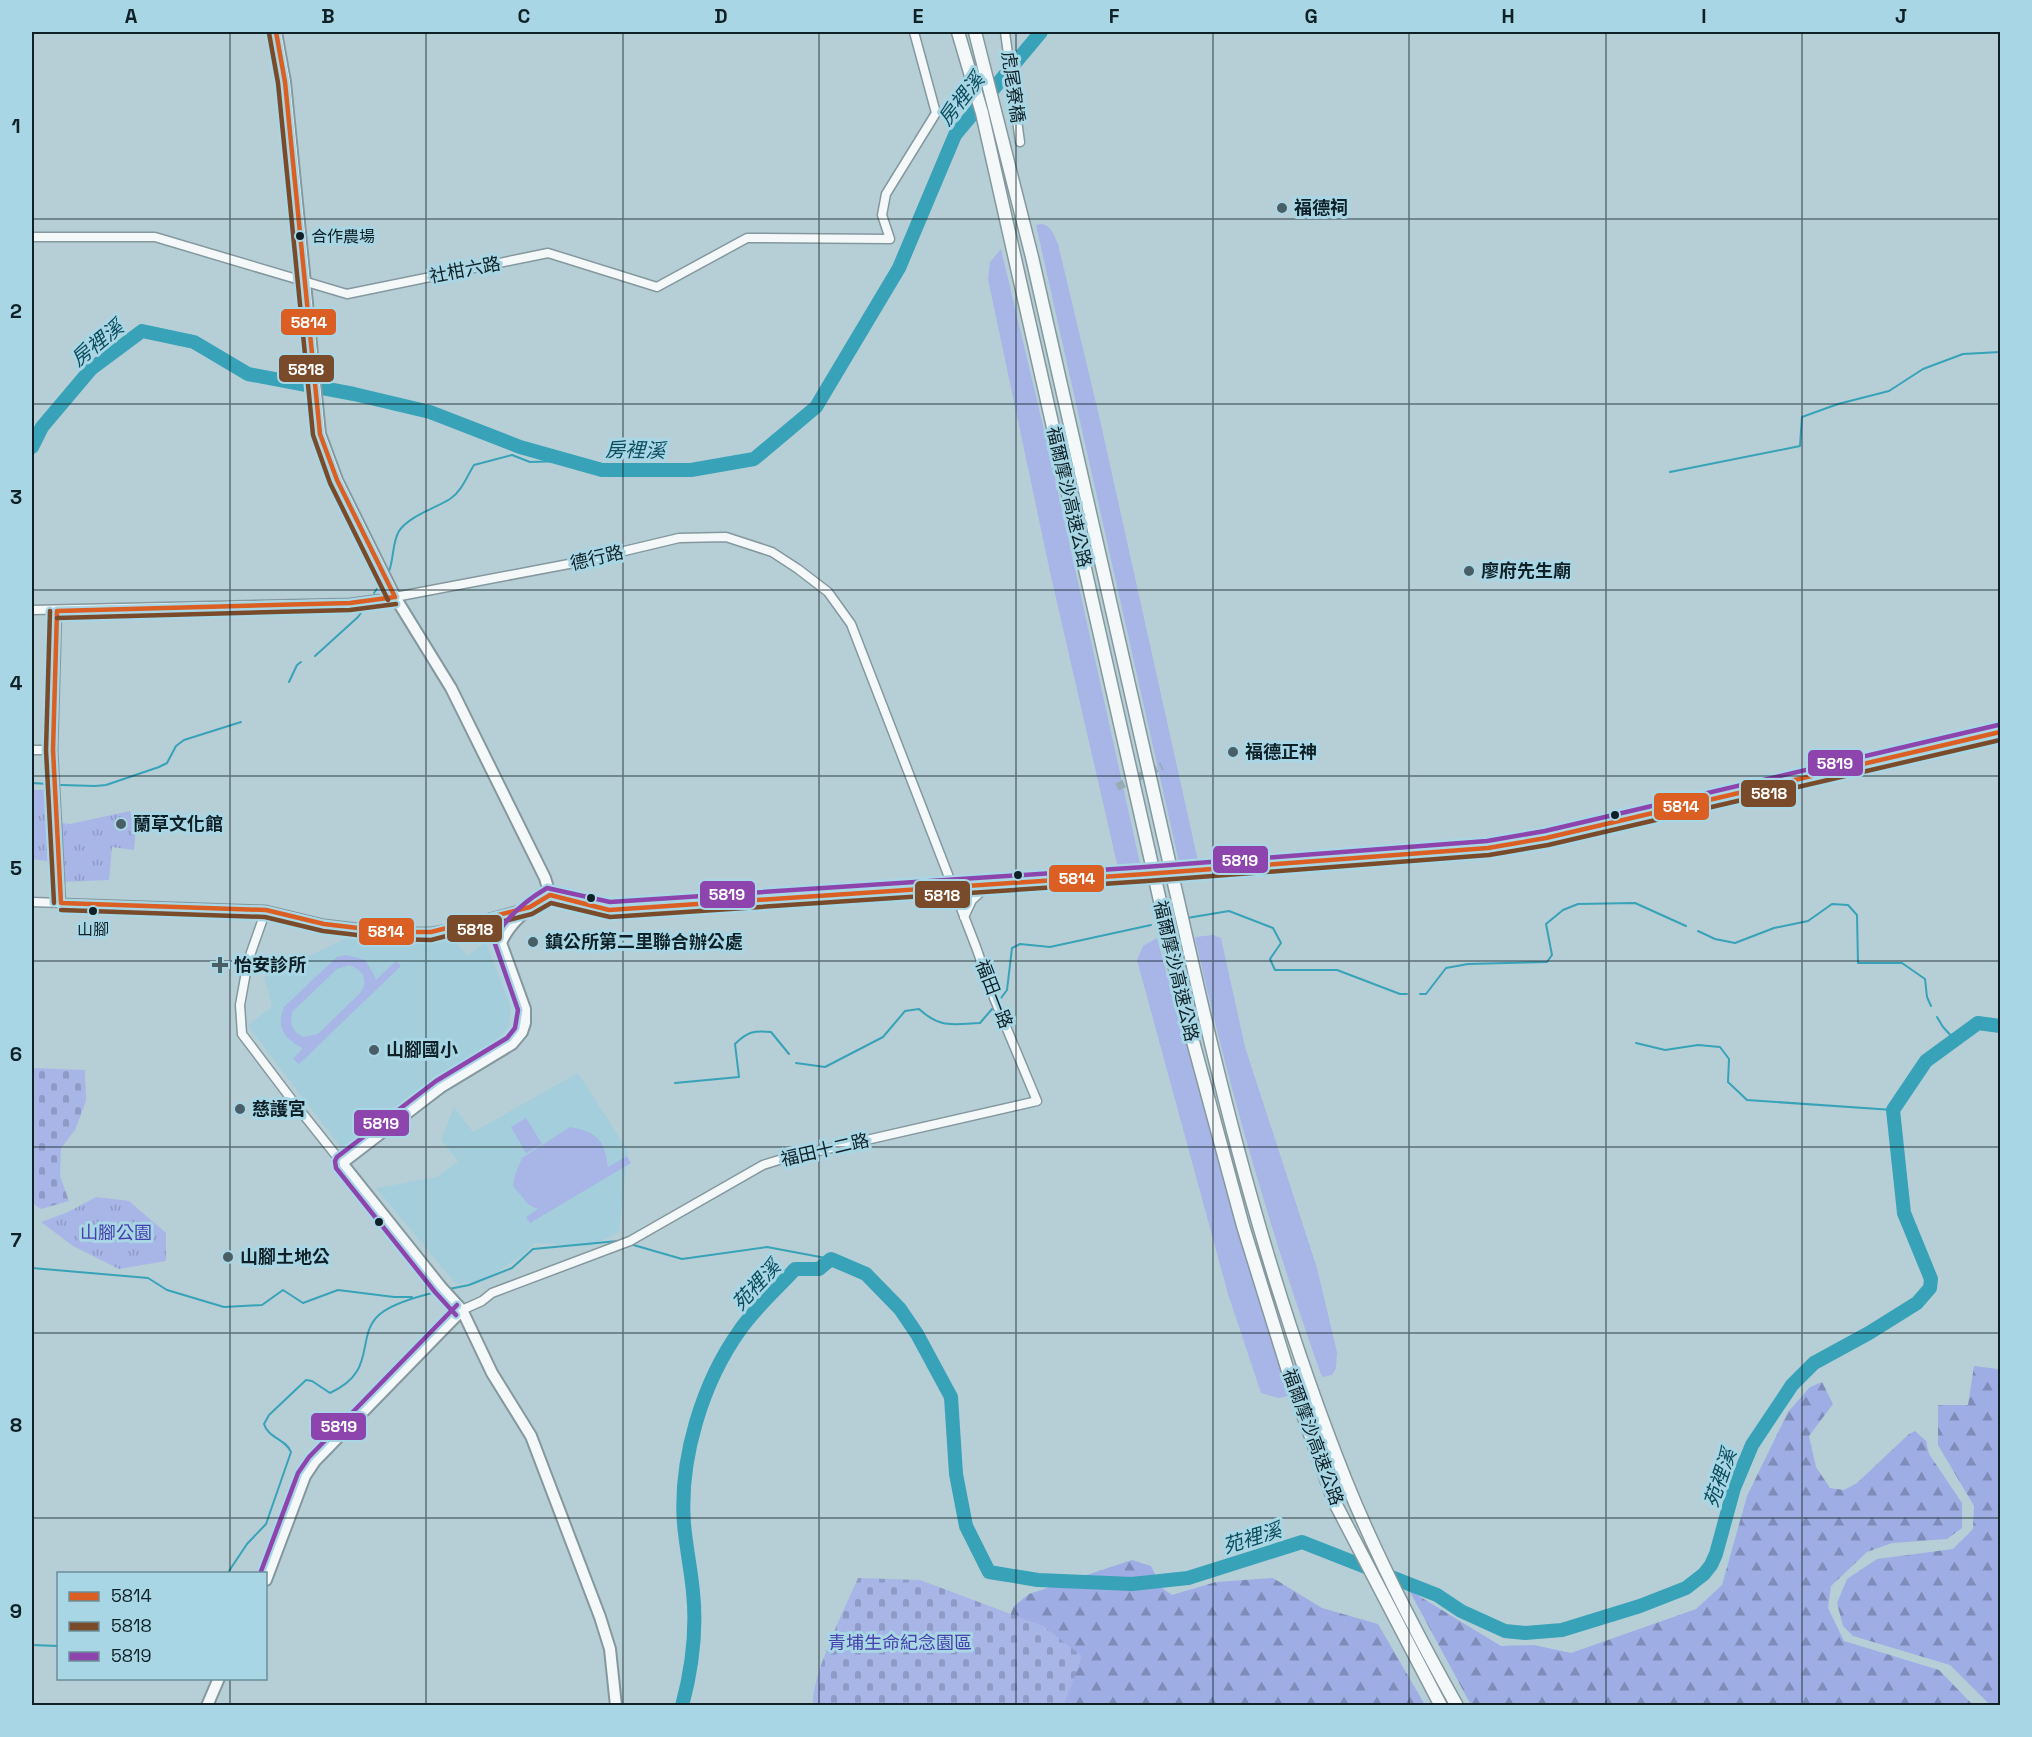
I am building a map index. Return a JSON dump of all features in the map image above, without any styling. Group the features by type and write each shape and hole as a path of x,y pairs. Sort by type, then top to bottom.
{"highway":[{"name":"福爾摩沙高速公路","path":"958,32 982,113 1175,968 1243,1226 1292,1384 1334,1501 1441,1706"},
{"name":"福爾摩沙高速公路","path":"975,32 1032,257 1192,963 1257,1224 1306,1377 1347,1483 1383,1565 1457,1706"}],"main road":[{"path":"276,32 285,82 320,434 333,472 395,597 451,688 540,868 550,894"},
{"path":"1185,871 1500,846 1651,814 2001,732"},
{"path":"616,1706 610,1649 531,1436 492,1373 462,1310 342,1163 441,1087 512,1044 522,1032 525,1023 525,1009 501,943 506,931 530,907 550,894 609,910 1146,874"},
{"path":"267,1577 305,1476 315,1461 462,1310"},
{"path":"207,1706 218,1680"}],"street":[{"name":"社柑六路","path":"32,237 155,237 347,294 548,253 657,288 747,238 890,238 882,215 886,194 936,113 914,32"},
{"name":"虎尾寮橋","path":"1005,32 1020,142"},
{"name":"德行路","path":"32,610 350,603 395,597 574,563 679,538 726,537 772,552 798,569 828,592 851,624 952,886"},
{"path":"57,610 53,750 61,903"},
{"path":"32,750 53,750"},
{"path":"964,917 972,900 988,885"},
{"name":"福田一路","path":"952,886 994,998 1037,1101"},
{"path":"32,902 266,910 324,924 392,932 431,932 530,907"},
{"path":"266,910 248,961 240,1005 242,1034 342,1163"},
{"name":"福田十二路","path":"462,1310 482,1301 492,1293 629,1241 763,1165 1037,1101"}],"shaded area":[{"name":"山腳國小","path":"351,936 453,938 467,956 486,942 511,1008 508,1027 499,1038 342,1149 248,1026 272,1006 264,977"},
{"path":"578,1073 628,1151 619,1232 590,1246 535,1243 523,1255 483,1281 456,1284 376,1188 437,1177 458,1161 441,1140 454,1107 473,1132"}],"green space":[{"path":"1041,224 1050,228 1058,244 1100,420 1198,861 1179,862 1036,225"},
{"path":"1001,249 1049,451 1141,868 1118,868 1050,572 988,279 990,262"},
{"path":"32,790 59,790 60,823 70,824 130,811 136,829 134,850 112,847 109,880 60,882 60,863 32,859"},
{"path":"1213,935 1221,938 1245,1047 1317,1268 1337,1352 1336,1368 1332,1375 1322,1377 1285,1269 1236,1104 1195,937"},
{"path":"1157,938 1235,1224 1291,1395 1279,1398 1261,1393 1228,1294 1137,960 1143,946"},
{"path":"346,955 365,960 376,980 396,961 401,966 299,1064 293,1059 303,1048 291,1041 281,1027 284,1007 337,957","holes":["349,965 364,976 363,989 360,993 318,1034 303,1037 296,1033 291,1020 292,1012 337,969"]},
{"path":"32,1068 85,1070 86,1101 75,1130 61,1148 60,1176 69,1201 41,1209 32,1203"},
{"path":"526,1118 542,1144 526,1153 511,1127"},
{"path":"570,1127 587,1132 598,1139 602,1144 608,1167 627,1156 631,1163 530,1223 526,1217 538,1209 529,1205 513,1186 522,1158"},
{"name":"山腳公園","path":"96,1197 129,1201 166,1233 166,1261 119,1269 73,1246 41,1222 68,1212"},
{"path":"1974,1366 2000,1371 2000,1705 1990,1705 1950,1665 1853,1636 1843,1626 1837,1603 1847,1579 1877,1559 1953,1549 1973,1529 1974,1506 1938,1445 1938,1405 1968,1405"},
{"path":"1822,1382 1833,1404 1809,1436 1816,1467 1830,1488 1844,1490 1857,1483 1915,1431 1926,1441 1929,1454 1962,1503 1962,1528 1947,1539 1892,1543 1867,1552 1831,1586 1828,1608 1844,1641 1939,1670 1973,1705 1471,1705 1409,1590 1501,1646 1534,1645 1571,1653 1696,1609 1722,1585 1747,1496 1788,1412 1810,1387"},
{"path":"1132,1560 1151,1566 1162,1588 1172,1595 1216,1582 1273,1578 1322,1608 1378,1624 1425,1705 1052,1705 1002,1635 1014,1606 1029,1594"},
{"name":"青埔生命紀念園區","path":"858,1578 920,1580 1043,1626 1082,1656 1064,1705 813,1705 817,1677 823,1660"}],"waterway":[{"name":"房裡溪","path":"32,447 42,427 91,369 142,331 194,342 248,374 354,394 430,412 520,447 602,470 691,470 754,459 816,407 899,268 955,135 1041,32"},
{"path":"1670,472 1800,446 1802,417 1838,404 1889,391 1923,369 1963,354 2000,352"},
{"path":"389,571 395,541 403,526 454,496 474,465 512,455 530,462 567,461"},
{"path":"374,593 381,583"},
{"path":"315,656 358,617 365,607"},
{"path":"289,682 297,665 301,662"},
{"path":"61,785 106,785 159,767 167,763 176,746 184,740 241,722"},
{"path":"32,783 48,784"},
{"path":"1420,994 1426,994 1446,968 1468,964 1547,962 1552,955 1546,924 1563,910 1578,904 1635,903 1686,926"},
{"path":"1698,931 1715,939 1735,943 1774,928 1808,921 1832,904 1848,905 1857,915 1858,963 1902,963 1925,979 1927,997 1931,1006"},
{"path":"1187,918 1229,911 1273,928 1281,943 1270,959 1275,970 1337,970 1400,994 1407,994"},
{"path":"1001,998 1007,990 1012,948 1020,944 1050,947 1151,925"},
{"path":"796,1063 825,1067 883,1037 905,1011 919,1009 934,1020 954,1024 980,1023 992,1009"},
{"path":"1937,1017 1955,1040"},
{"name":"苑裡溪","path":"682,1706 691,1664 694,1635 694,1606 683,1499 690,1448 704,1398 726,1351 752,1314 795,1269 819,1269 831,1259 866,1274 900,1309 917,1334 951,1397 956,1474 966,1526 989,1572 1038,1580 1132,1584 1188,1578 1302,1542 1437,1595 1461,1611 1505,1631 1525,1633 1562,1630 1640,1606 1686,1588 1704,1574 1711,1565 1734,1488 1752,1445 1792,1385 1814,1363 1917,1303 1930,1288 1931,1279 1904,1213 1893,1110 1926,1061 1978,1023 2000,1026"},
{"path":"675,1083 739,1077 735,1044 751,1033 771,1032 789,1054"},
{"path":"1636,1043 1665,1050 1698,1045 1720,1047 1729,1059 1728,1082 1747,1100 1893,1110"},
{"path":"449,1289 469,1285 512,1268 533,1249 618,1241"},
{"path":"630,1244 682,1259 767,1247 831,1259"},
{"path":"32,1268 148,1278 167,1290 224,1307 262,1305 283,1290 303,1303 338,1290 412,1297"},
{"path":"228,1572 247,1544 266,1524 291,1452 285,1444 266,1429 264,1424 269,1415 306,1380 312,1381 330,1393 345,1384 355,1374 364,1354 372,1323 380,1314 401,1303 441,1291"},
{"path":"32,1645 57,1646"}],"tunnel":[{"path":"1117,787 1162,766"},
{"path":"1147,874 1185,871"}],"transit line":[{"name":"5814","path":"276,32 285,82 320,434 337,480 395,597"},
{"name":"5818","path":"269,33 278,83 313,435 330,483 388,600"},
{"name":"5814","path":"57,611 350,603 395,597"},
{"name":"5818","path":"57,618 350,610 396,604"},
{"name":"5818","path":"50,611 46,750 54,903"},
{"name":"5814","path":"57,611 53,750 61,903"},
{"name":"5819","path":"456,1315 336,1168 335,1161 337,1157 436,1081 507,1038 515,1028 518,1010 494,941 516,910 547,888 610,902 1145,867 1487,841 1545,831 1998,725"},
{"name":"5814","path":"61,903 266,910 324,924 392,932 431,932 530,907 550,895 609,910 1146,874 1488,848 1546,838 2000,732"},
{"name":"5818","path":"61,910 265,917 323,931 391,939 431,940 532,914 551,903 610,917 1147,881 1489,855 1548,845 2000,740"},
{"name":"5819","path":"261,1572 298,1473 309,1457 457,1305"}],"place":[{"name":"福德祠","path":"1282,208"},
{"name":"合作農場","path":"300,236"},
{"name":"廖府先生廟","path":"1469,571"},
{"name":"福德正神","path":"1233,752"},
{"name":"蘭草文化館","path":"121,824"},
{"name":"山腳","path":"93,911"},
{"name":"鎮公所第二里聯合辦公處","path":"533,942"},
{"name":"怡安診所","path":"220,965"},
{"name":"山腳國小","path":"374,1050"},
{"name":"慈護宮","path":"240,1109"},
{"name":"山腳土地公","path":"228,1257"}]}
